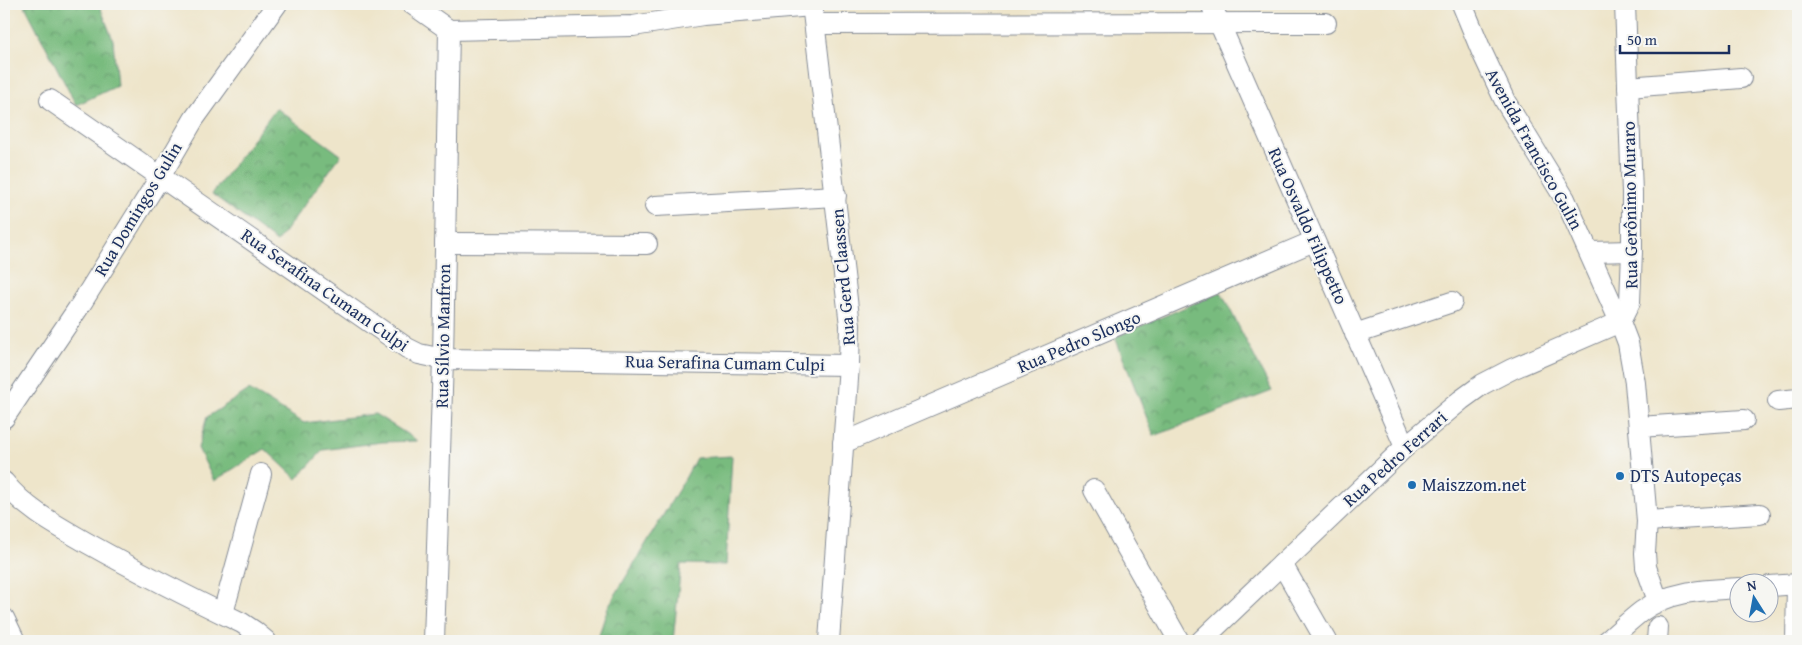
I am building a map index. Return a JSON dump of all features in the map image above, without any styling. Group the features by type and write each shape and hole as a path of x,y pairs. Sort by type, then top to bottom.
{"street":[{"name":"Rua Domingos Gulin","path":"4,418 80,304 160,177 182,137 277,4"},
{"path":"412,4 449,30 633,26 704,15 813,11 1219,23 1326,23"},
{"name":"Rua Osvaldo Filippetto","path":"1211,4 1405,447"},
{"name":"Avenida Francisco Gulin","path":"1462,4 1502,94 1565,199 1620,322"},
{"name":"Rua Gerônimo Muraro","path":"1620,322 1630,302 1632,251 1632,193 1625,4"},
{"name":"Rua Gerd Claassen","path":"813,11 849,307 849,365 829,641"},
{"name":"Rua Sílvio Manfron","path":"434,641 443,360 449,30"},
{"path":"1628,87 1741,78"},
{"name":"Rua Serafina Cumam Culpi","path":"50,100 407,348 419,354 443,360 849,365"},
{"path":"655,206 836,196"},
{"name":"Rua Pedro Slongo","path":"843,443 1314,241"},
{"path":"445,243 647,244"},
{"path":"1590,252 1632,251"},
{"path":"1355,334 1452,302"},
{"path":"1620,322 1632,363 1647,521 1659,566 1658,602"},
{"name":"Rua Pedro Ferrari","path":"1201,641 1405,447 1461,400 1483,384 1620,322"},
{"path":"1778,401 1798,399"},
{"path":"1639,427 1744,420"},
{"path":"223,614 261,474"},
{"path":"4,482 23,503 63,529 123,563 254,630 266,641"},
{"path":"1094,490 1179,641"},
{"path":"1647,521 1760,514"},
{"path":"1282,564 1326,641"},
{"path":"1780,585 1797,584 1796,641"},
{"path":"1607,641 1630,620 1658,602 1683,593 1730,589"},
{"path":"4,618 15,641"}],"green space":[{"path":"24,4 99,4 113,40 117,86 76,105"},
{"path":"276,108 341,155 277,242 212,194"},
{"path":"1221,292 1272,391 1154,436 1115,337"},
{"path":"249,390 304,423 375,414 418,441 382,442 323,450 297,479 265,449 214,481 198,448 207,417"},
{"path":"732,456 726,565 681,564 673,641 597,641 608,607 696,458"}],"place":[{"name":"DTS Autopeças","path":"1620,476"},
{"name":"Maiszzom.net","path":"1412,485"}]}
